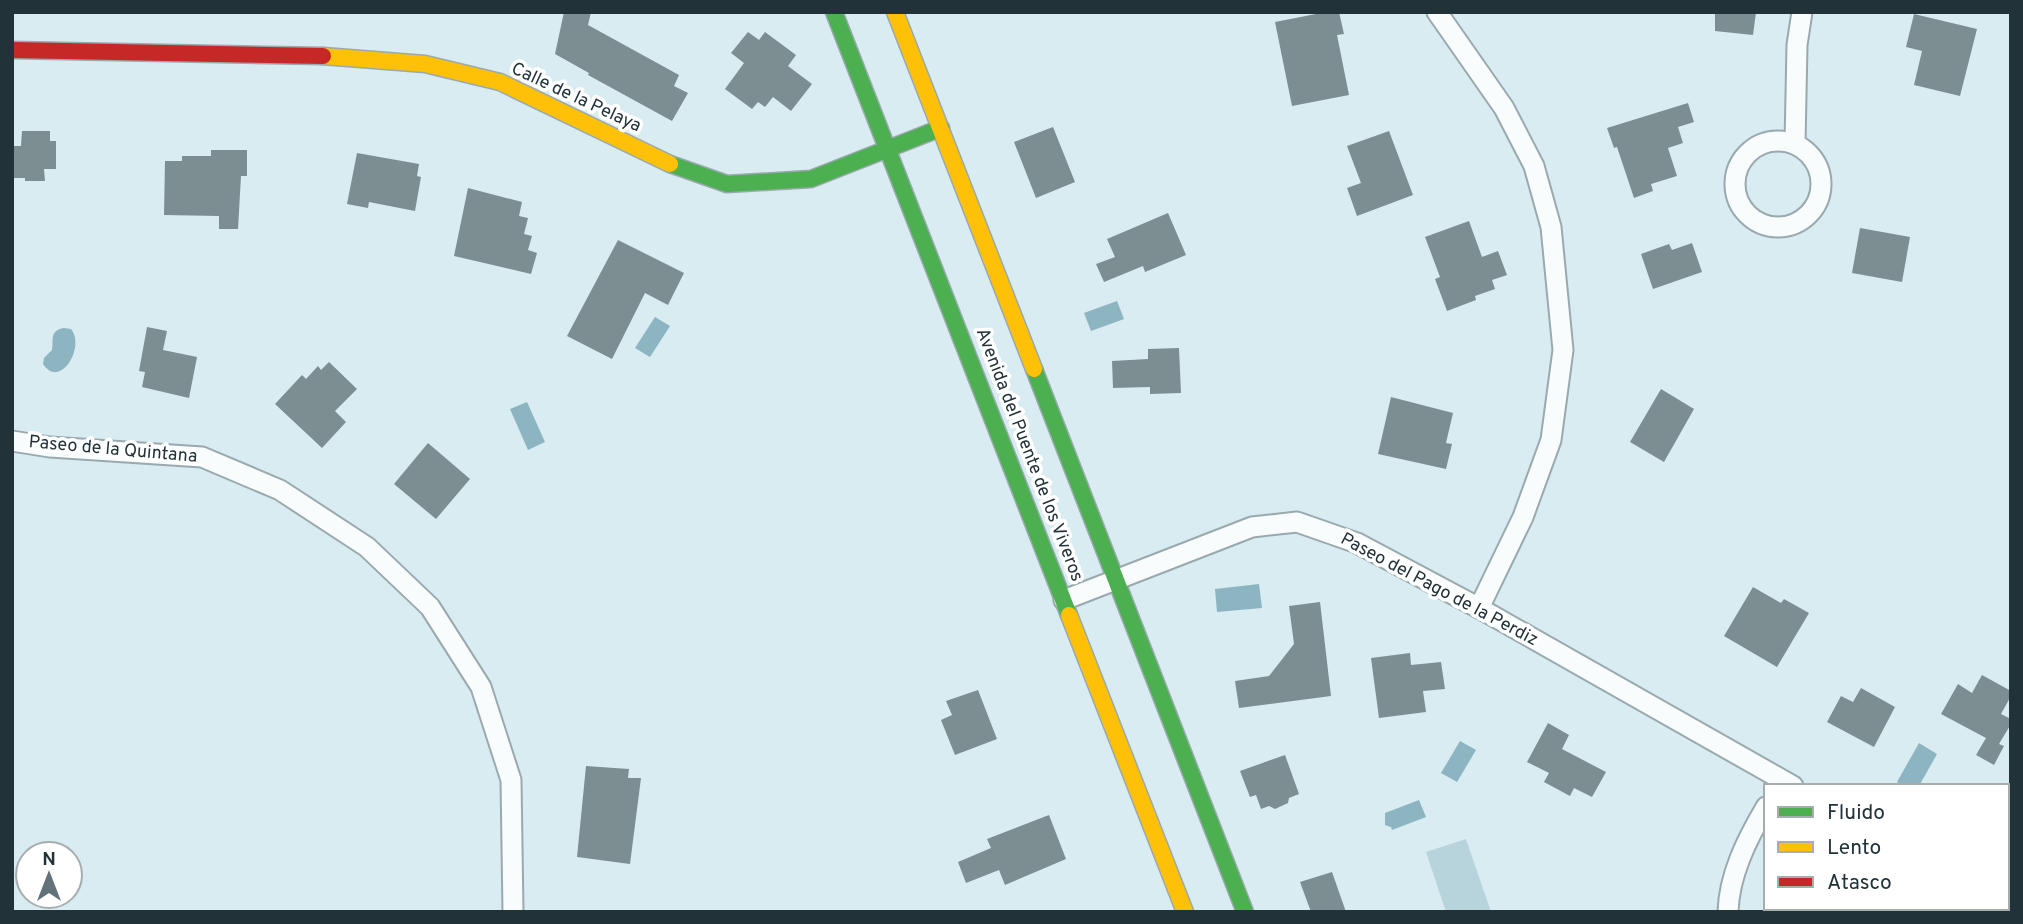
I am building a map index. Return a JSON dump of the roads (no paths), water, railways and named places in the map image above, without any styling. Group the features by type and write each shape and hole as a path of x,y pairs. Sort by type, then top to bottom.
{"street":[{"name":"Avenida del Puente de los Viveros","path":"834,12 1185,912"},
{"name":"Avenida del Puente de los Viveros","path":"895,12 1245,912"},
{"path":"1437,12 1504,108 1534,166 1551,227 1563,350 1551,440 1523,517 1479,608"},
{"path":"1795,144 1797,46 1802,12"},
{"name":"Calle de la Pelaya","path":"12,50 348,55 425,64 500,82 678,168 727,184 811,180 941,128"},
{"path":"1768,142 1795,144 1817,164 1821,193 1815,207 1805,219 1792,226 1777,228 1749,218 1735,195 1737,167 1744,156 1755,147 1768,142"},
{"name":"Paseo de la Quintana","path":"12,441 50,447 202,457 280,490 367,547 430,607 481,687 511,780 513,912"},
{"name":"Paseo del Pago de la Perdiz","path":"1064,600 1252,527 1297,522 1357,543 1479,608 1784,784"},
{"path":"1728,912 1728,893 1749,835 1764,810"}]}
